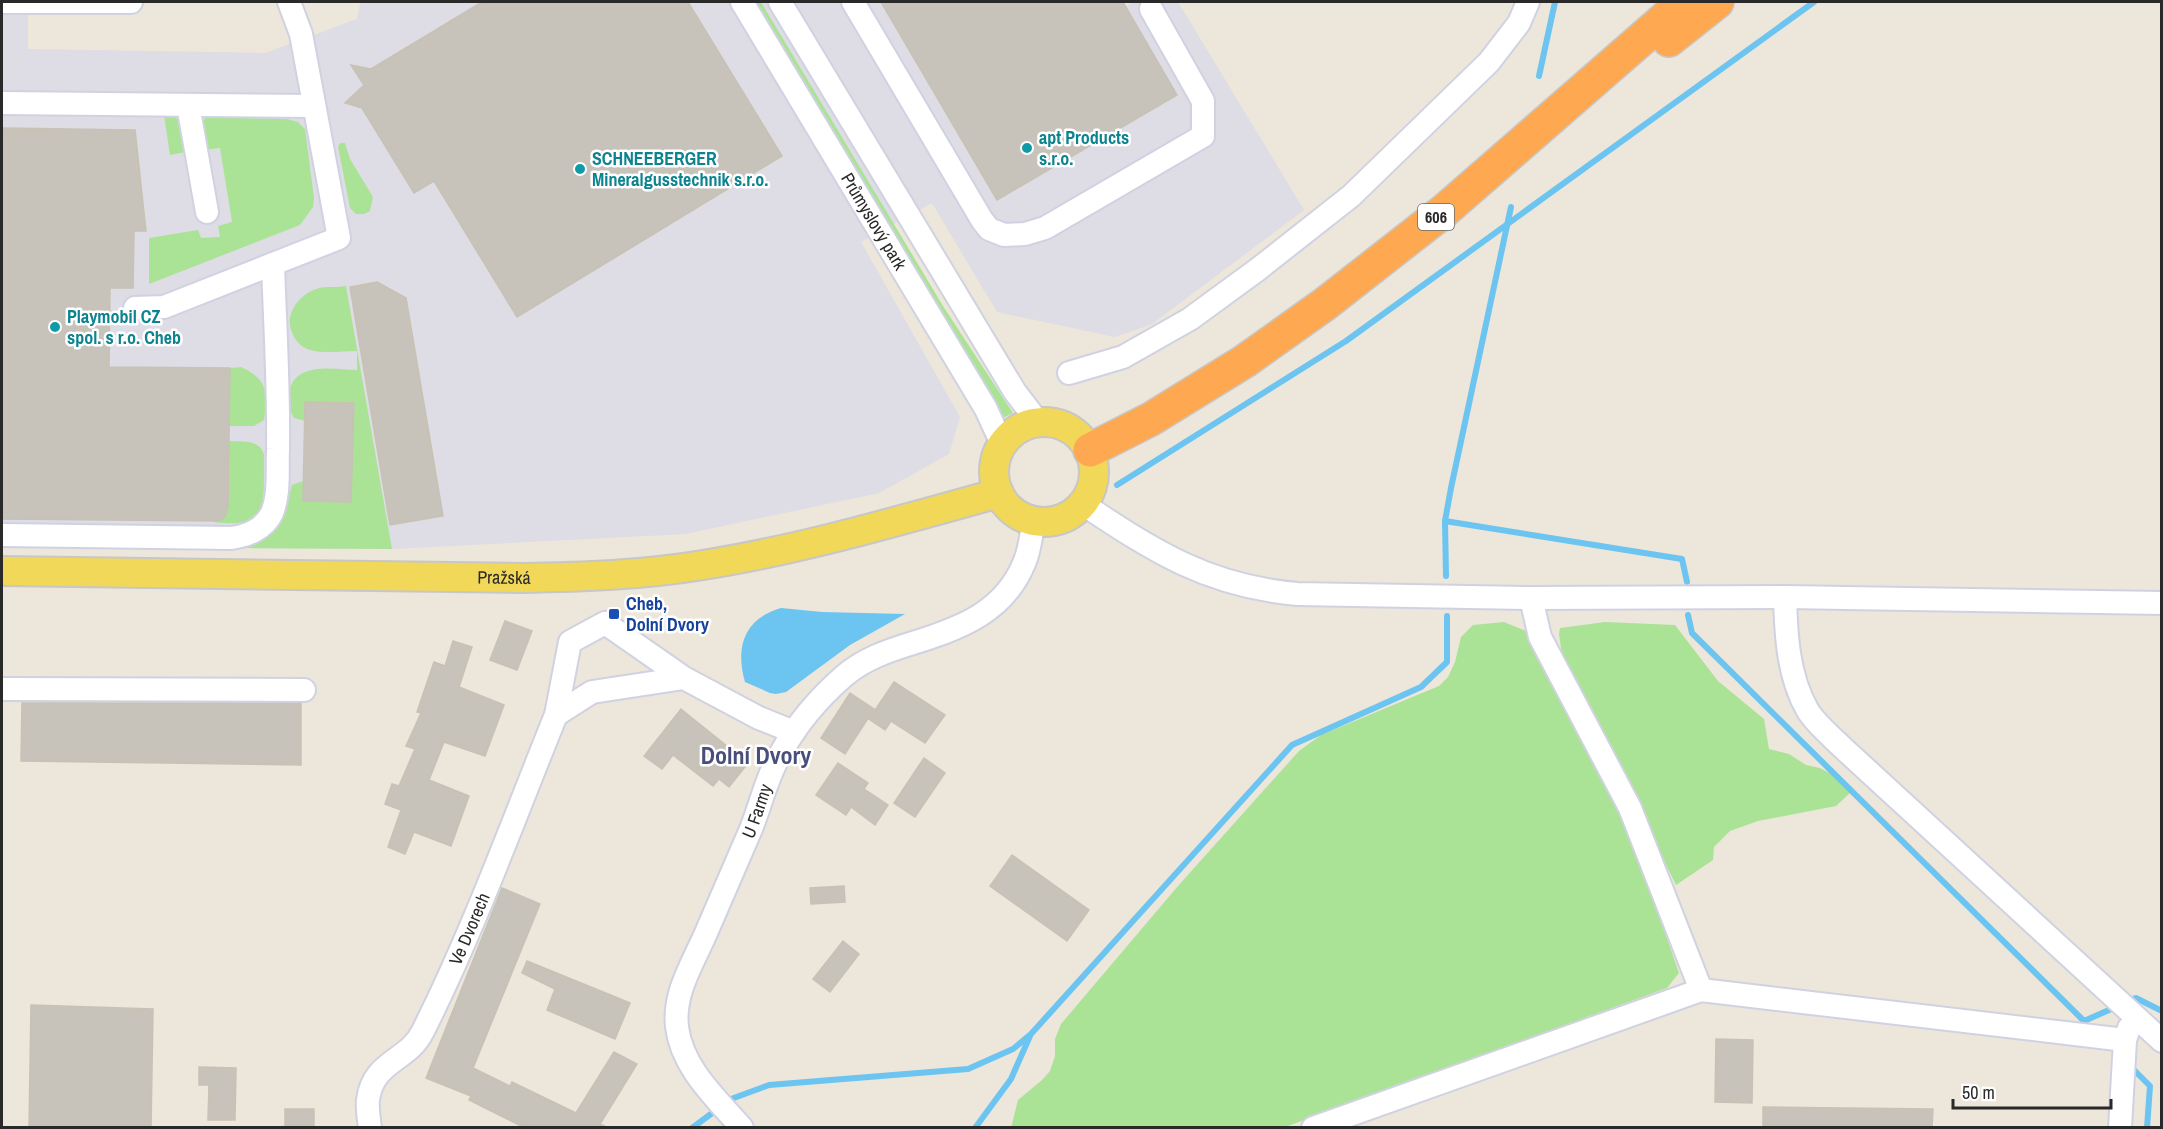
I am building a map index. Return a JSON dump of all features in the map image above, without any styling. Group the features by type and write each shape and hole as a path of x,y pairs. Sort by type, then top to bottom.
{"highway":[{"path":"1542,124 1659,2"},
{"name":"606","path":"1090,450 1151,419 1245,361 1325,304 1444,211 1684,2"},
{"name":"606","path":"1542,124 1597,93 1631,70 1717,2"}],"main road":[{"path":"1038,422 1054,422 1082,437 1095,464 1095,478 1091,492 1083,504 1074,513 1048,522 1034,521 1013,511 999,493 995,481 996,456 1002,444 1024,425 1038,422"},
{"name":"Pražská","path":"2,571 583,577 701,566 764,554 999,493"}],"street":[{"path":"2,2 131,2"},
{"path":"135,308 164,307 339,238 301,34 289,2"},
{"name":"Průmyslový park","path":"742,2 986,409 1002,444"},
{"name":"Průmyslový park","path":"780,2 1015,392 1038,422"},
{"path":"854,2 982,220 996,233 1013,236 1045,228 1203,136 1203,101 1151,9"},
{"path":"1069,373 1123,357 1190,319 1351,196 1489,62 1519,23 1528,2"},
{"path":"2,103 314,106"},
{"path":"188,105 207,212"},
{"path":"2,535 231,538 246,536 264,524 272,512 277,491 278,413 273,264"},
{"path":"1083,504 1135,539 1178,563 1219,580 1249,588 1297,594 1530,598 1785,597 2162,603"},
{"name":"U Farmy","path":"742,1128 707,1088 684,1056 677,1026 677,1010 684,979 746,839 779,755 794,732 828,692 857,666 890,650 964,624 988,611 1015,582 1026,559 1034,521"},
{"path":"1785,597 1786,629 1791,664 1808,712 1843,748 2162,1041"},
{"path":"1530,598 1540,637 1630,808 1701,990"},
{"name":"Ve Dvorech","path":"370,1128 368,1101 378,1072 419,1040 461,947 556,715 570,642 605,623 684,678 759,718 794,732"},
{"path":"556,715 592,692 684,678"},
{"path":"2,689 304,690"},
{"path":"1313,1128 1701,990 2125,1040"},
{"path":"2120,1128 2125,1040 2134,1014"}],"shaded area":[{"path":"2,2 28,2 28,49 265,53 357,19 360,4 365,2 1123,2 1126,6 1134,2 1178,2 1304,210 1152,324 1115,337 997,312 932,203 861,242 960,417 949,454 879,493 685,534 392,549 2,546"}],"green space":[{"path":"750,2 761,2 943,306 1013,413 1001,419"},
{"path":"164,115 176,118 180,122 186,152 170,155"},
{"path":"205,118 287,119 298,122 305,129 314,198 313,207 300,225 149,284 149,238 198,230 201,238 220,237 218,226 232,222 220,148 204,150 201,127"},
{"path":"340,143 345,143 350,159 373,197 370,211 364,214 356,214 350,208 338,147"},
{"path":"346,286 392,549 234,548 260,540 276,528 285,511 292,485 303,481 303,501 351,502 354,404 305,402 305,421 294,418 289,402 292,384 306,372 315,369 357,370 357,351 321,352 306,349 300,345 291,330 291,314 299,300 305,295 321,288"},
{"path":"241,367 257,377 266,395 264,420 254,426 229,426 230,368"},
{"path":"229,441 250,442 262,450 264,455 263,499 255,516 246,521 213,522 223,518 228,507"},
{"path":"1504,622 1526,631 1627,823 1679,973 1667,988 1285,1127 1011,1128 1018,1100 1050,1071 1055,1056 1055,1039 1061,1024 1178,886 1299,751 1321,735 1439,686 1448,677 1455,662 1461,637 1473,625"},
{"path":"1605,622 1675,625 1718,681 1764,719 1769,749 1789,754 1806,765 1820,768 1839,778 1850,793 1836,806 1758,821 1730,831 1714,847 1713,860 1676,885 1562,655 1560,628"}],"water":[{"path":"781,608 822,612 905,614 850,645 786,692 776,694 745,682 741,657 745,636 751,627 758,619"}],"building":[{"name":"SCHNEEBERGER Mineralgusstechnik s.r.o.","path":"482,2 688,2 782,156 517,317 434,181 414,193 362,108 345,103 364,85 351,65 371,69"},
{"name":"apt Products s.r.o.","path":"881,2 1123,2 1177,95 997,200"},
{"name":"Playmobil CZ spol. s r.o. Cheb","path":"2,128 135,130 146,231 134,231 133,288 110,288 109,367 230,368 228,507 225,517 219,521 2,519"},
{"path":"377,282 406,298 443,516 390,525 350,287"},
{"path":"305,402 354,403 351,502 303,501"},
{"path":"505,621 532,631 517,670 490,660"},
{"path":"453,641 472,647 459,687 504,705 485,756 444,742 429,780 469,796 451,846 414,832 405,854 388,847 401,810 385,804 392,784 399,786 415,749 406,746 421,713 417,712 434,662 445,666"},
{"path":"894,682 945,715 925,743 891,721 885,730 869,719"},
{"path":"850,693 874,709 845,754 821,738"},
{"path":"22,703 301,703 301,765 21,761"},
{"path":"681,709 748,763 729,787 719,779 713,786 673,755 662,769 644,756"},
{"path":"924,758 945,773 915,817 894,803"},
{"path":"838,763 868,783 864,789 888,805 875,825 851,807 846,815 816,795"},
{"path":"1012,855 1089,910 1067,941 990,886"},
{"path":"844,886 845,902 811,904 810,888"},
{"path":"502,888 540,904 473,1068 510,1086 512,1082 576,1113 614,1052 637,1064 600,1124 608,1128 525,1128 469,1100 471,1096 426,1078"},
{"path":"843,941 859,954 830,992 813,979"},
{"path":"527,961 630,1003 615,1039 547,1010 555,989 522,973"},
{"path":"31,1005 153,1009 151,1128 29,1128"},
{"path":"1716,1039 1753,1040 1752,1103 1715,1102"},
{"path":"199,1067 236,1068 235,1120 208,1120 209,1085 199,1085"},
{"path":"1763,1107 1933,1109 1932,1128 1763,1128"},
{"path":"285,1109 314,1109 314,1128 285,1128"}],"waterway":[{"path":"1539,76 1555,2"},
{"path":"1117,485 1346,341 1814,2"},
{"path":"1446,576 1445,521 1511,207"},
{"path":"1445,521 1682,559 1687,582"},
{"path":"1688,615 1692,633 2084,1021 2118,1006"},
{"path":"731,1099 769,1085 968,1069 1013,1049 1031,1034 1292,745 1421,687 1447,662 1447,616"},
{"path":"2127,1002 2136,998 2162,1011"},
{"path":"975,1128 1011,1079 1030,1036"},
{"path":"2129,1065 2150,1086 2147,1128"},
{"path":"692,1128 715,1111"}],"place":[{"name":"apt Products s.r.o.","path":"1027,148"},
{"name":"SCHNEEBERGER Mineralgusstechnik s.r.o.","path":"580,169"},
{"name":"Playmobil CZ spol. s r.o. Cheb","path":"55,327"},
{"name":"Cheb, Dolní Dvory","path":"614,614"}],"district":[{"name":"Dolní Dvory","path":"756,756"}]}
